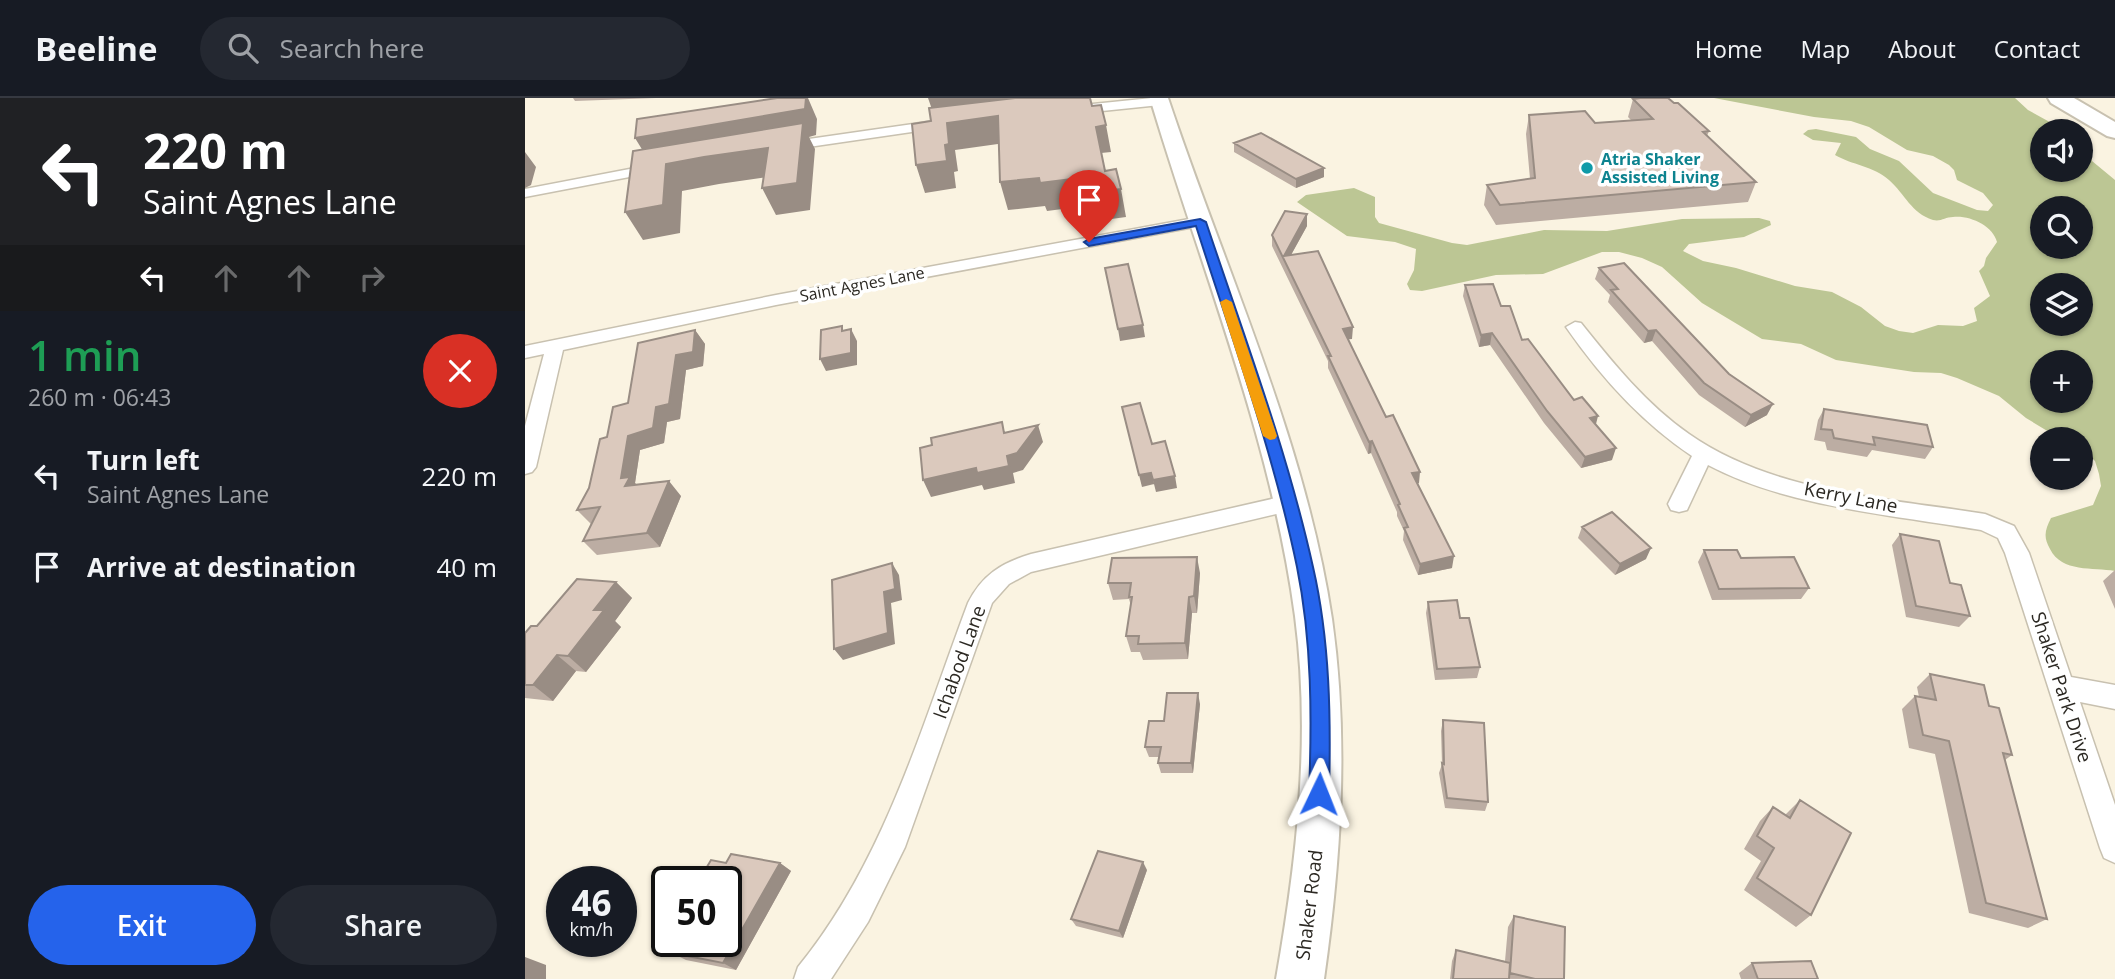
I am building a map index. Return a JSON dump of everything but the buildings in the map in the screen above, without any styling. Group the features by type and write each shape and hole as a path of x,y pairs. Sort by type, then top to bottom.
{"highway":[{"path":"2059,98 2115,129"},
{"path":"2071,98 2115,129"}],"main road":[{"name":"Shaker Road","path":"1160,99 1266,422 1289,503 1311,604 1321,727 1318,829 1300,979"}],"street":[{"path":"1058,112 1160,99"},
{"path":"761,150 957,122"},
{"path":"525,192 679,164"},
{"name":"Saint Agnes Lane","path":"525,352 853,286 1200,222"},
{"name":"Kerry Lane","path":"1575,327 1636,399 1670,430 1703,454 1734,468 1785,484 1985,522 2002,529"},
{"path":"525,467 555,345"},
{"path":"1678,504 1703,454"},
{"name":"Ichabod Lane","path":"810,979 852,922 879,873 895,837 980,603 993,583 1007,573 1031,563 1289,503"},
{"name":"Shaker Park Drive","path":"2002,529 2013,541 2115,848"},
{"path":"2062,687 2115,697"}],"green space":[{"path":"1714,98 2015,98 2028,110 2044,119 2030,119 2030,182 2093,182 2093,162 2115,180 2115,571 2079,568 2062,562 2055,557 2046,541 2046,530 2051,518 2093,505 2101,486 2093,459 2093,427 2041,427 1999,396 1957,378 1941,373 1914,372 1836,360 1801,344 1762,339 1702,303 1662,267 1619,252 1602,252 1543,274 1496,275 1422,291 1410,290 1407,284 1414,270 1416,249 1395,242 1347,236 1297,202 1306,195 1354,188 1375,197 1375,217 1379,223 1467,245 1544,230 1607,231 1682,219 1759,218 1770,221 1771,225 1744,237 1689,244 1683,251 1703,261 1795,286 1832,292 1861,307 1885,326 1899,331 1913,333 1938,325 1963,326 1977,321 1974,308 1990,296 1979,271 1997,242 1991,231 1966,218 1936,220 1925,217 1883,175 1835,155 1841,143 1813,140 1803,134 1816,129 1856,137 1870,149 1899,161 1933,193 1977,210 1988,211 1993,205 1983,193 1957,180 1949,165 1933,156 1907,150 1869,127 1851,121 1814,117"}],"slow traffic":[{"path":"1226,302 1270,436"}],"place":[{"name":"Atria Shaker Assisted Living","path":"1587,168"}],"route":[{"path":"1089,242 1200,222 1266,422 1305,568 1316,642 1321,727 1319,794"}]}
